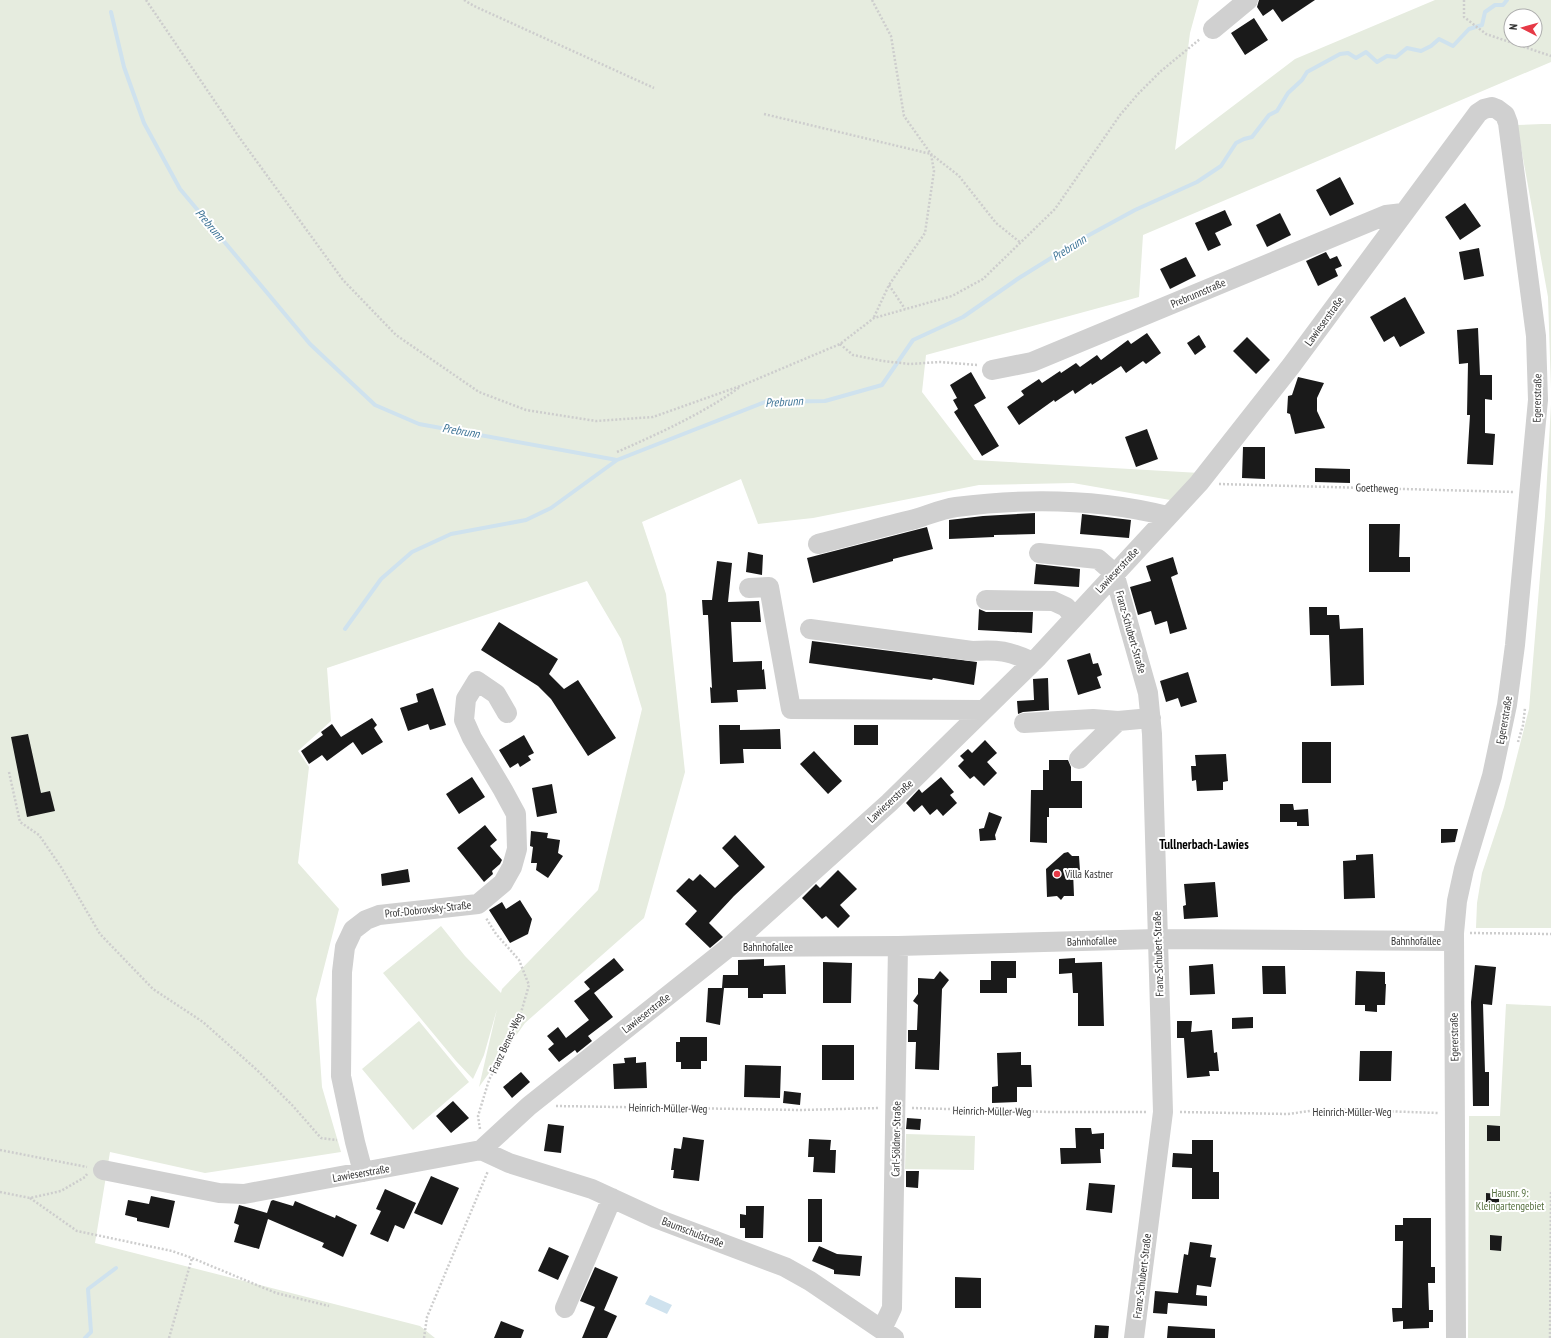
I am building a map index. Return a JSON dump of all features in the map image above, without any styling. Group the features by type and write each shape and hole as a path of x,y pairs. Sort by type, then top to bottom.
{"street":[{"path":"1213,29 1248,0"},
{"name":"Lawieserstraße","path":"103,1170 219,1193 244,1194 363,1172 488,1153 529,1106 729,947 889,803 1033,662 1074,616 1199,483 1291,366 1449,153 1471,121 1484,109 1492,107"},
{"name":"Egererstraße","path":"1456,1338 1454,937 1457,901 1464,869 1492,776 1507,706 1515,645 1528,493 1535,441 1538,400 1536,336 1508,123 1505,115 1492,107"},
{"name":"Prebrunnstraße","path":"992,370 1032,362 1386,215 1403,213"},
{"path":"818,544 954,507 1052,501 1138,509 1167,516"},
{"path":"1039,553 1098,559 1114,573"},
{"name":"Franz-Schubert-Straße","path":"1114,573 1148,693 1151,718 1163,1112 1134,1338"},
{"path":"749,588 769,587 791,709 984,710"},
{"path":"986,600 1053,602 1066,607 1074,616"},
{"path":"810,629 972,652 990,650 1005,651 1033,662"},
{"name":"Prof.-Dobrovsky-Straße","path":"363,1172 341,1076 342,972 345,947 353,930 366,920 379,915 478,904 504,882 512,867 517,849 516,814 472,738 464,720 466,699 476,681 496,694 508,713"},
{"path":"1024,723 1093,719 1118,721 1151,718"},
{"path":"1079,759 1118,721"},
{"name":"Bahnhofallee","path":"729,947 898,946 1157,939 1454,937"},
{"name":"Carl-Söldner-Straße","path":"888,1334 892,1308 898,946"},
{"name":"Baumschulstraße","path":"488,1153 510,1164 592,1189 655,1218 785,1267 810,1281 888,1334"},
{"path":"565,1308 612,1198"}],"path":[{"path":"146,0 238,137 343,280 396,335 480,392 526,410 596,421 653,417 743,385 840,344 874,318 952,296 983,279 1055,210 1120,115 1138,94 1161,71 1213,29"},
{"path":"464,0 474,6 654,88"},
{"path":"872,0 891,36 904,116 931,154 959,176 996,223 1021,243"},
{"path":"1464,0 1464,17 1486,34 1551,56"},
{"path":"764,114 931,154"},
{"path":"874,318 889,285 925,233 934,171 931,154"},
{"path":"889,285 905,309"},
{"path":"840,344 853,355 883,361 910,364 940,362 971,364 979,365 992,370"},
{"path":"617,452 679,424 720,401 743,385"},
{"name":"Goetheweg","path":"1199,483 1528,493"},
{"path":"9,772 20,822 39,836 61,867 100,934 153,989 203,1022 257,1070 293,1106 321,1138 355,1142"},
{"name":"Franz Benes-Weg","path":"478,904 496,934 519,960 529,985 518,1023 489,1080 478,1116 488,1153"},
{"path":"1454,937 1551,934"},
{"name":"Heinrich-Müller-Weg","path":"529,1106 801,1110 896,1108 1050,1112 1288,1114 1324,1109 1455,1114"},
{"path":"0,1150 90,1167 85,1178 61,1191 30,1198"},
{"path":"424,1338 427,1317 488,1153"},
{"path":"0,1192 30,1198 77,1231 172,1252 192,1258 276,1293 329,1306"},
{"path":"1550,1338 1551,1192"},
{"path":"170,1338 192,1258"}],"green space":[{"path":"0,0 1199,0 1190,33 1175,150 1295,59 1435,0 1551,0 1551,62 1143,235 1139,297 926,355 922,392 974,460 1200,473 1176,501 1073,483 979,485 813,518 758,524 741,479 642,522 666,594 685,772 644,918 525,1023 479,1087 497,1009 484,1055 473,1079 456,1061 383,973 441,926 465,956 501,993 502,989 598,890 642,709 621,639 587,581 327,668 331,721 298,751 309,767 298,863 339,909 316,999 322,1087 341,1152 205,1173 110,1152 95,1243 420,1326 435,1338 0,1338"},
{"path":"1551,124 1551,389 1548,297 1517,125"},
{"path":"1551,404 1551,928 1476,928 1477,903 1482,873 1504,807 1529,709 1545,516"},
{"name":"Hausnr. 9: Kleingartengebiet","path":"1506,1004 1551,1006 1551,1338 1468,1338 1469,1116 1500,1116"},
{"path":"419,1021 469,1082 413,1130 362,1069"},
{"path":"906,1134 975,1136 974,1170 905,1169"}],"water":[{"path":"650,1295 672,1305 667,1314 645,1304"}],"building":[{"path":"1259,0 1315,0 1282,22 1273,9 1263,16 1257,7"},
{"path":"1254,18 1268,40 1245,55 1231,33"},
{"path":"1340,177 1354,204 1330,216 1316,190"},
{"path":"1465,203 1481,226 1460,240 1445,217"},
{"path":"1225,210 1232,225 1215,233 1221,245 1208,251 1195,223"},
{"path":"1280,213 1291,235 1267,247 1256,225"},
{"path":"1479,248 1484,276 1464,280 1459,252"},
{"path":"1326,252 1330,259 1337,256 1342,266 1335,269 1338,276 1318,286 1306,261"},
{"path":"1186,257 1196,276 1170,289 1160,269"},
{"path":"1405,297 1425,333 1400,347 1394,336 1384,342 1370,317"},
{"path":"1478,328 1480,375 1492,375 1492,400 1485,399 1485,433 1495,434 1493,465 1467,464 1470,415 1467,415 1468,363 1459,364 1457,330"},
{"path":"1147,333 1161,353 1146,364 1143,361 1126,373 1121,366 1075,394 1073,390 1055,402 1054,400 1019,425 1007,407 1024,395 1021,391 1039,379 1042,383 1060,371 1061,373 1076,363 1080,367 1097,355 1101,360 1128,340 1131,344"},
{"path":"1199,335 1206,347 1195,355 1187,343"},
{"path":"1247,337 1270,360 1256,374 1233,351"},
{"path":"971,372 986,398 974,405 999,446 982,456 954,412 958,409 953,400 957,398 950,385"},
{"path":"1298,377 1324,383 1317,398 1317,411 1325,428 1295,434 1290,414 1287,413 1288,396 1292,395"},
{"path":"1147,429 1158,459 1136,467 1125,437"},
{"path":"1243,447 1265,447 1265,479 1242,478"},
{"path":"1315,468 1350,469 1350,483 1315,482"},
{"path":"1035,513 1035,534 994,535 994,537 949,539 949,520 983,516"},
{"path":"1082,514 1131,520 1129,538 1080,534"},
{"path":"1369,524 1400,524 1399,557 1410,557 1410,572 1369,572"},
{"path":"927,527 933,549 893,559 893,561 813,583 807,558"},
{"path":"748,552 763,555 762,575 746,572"},
{"path":"1173,557 1178,574 1171,577 1187,629 1170,634 1167,621 1155,625 1151,611 1138,615 1130,587 1151,581 1146,566"},
{"path":"717,561 732,563 728,602 759,601 761,622 731,622 733,662 762,661 762,670 764,669 766,689 737,690 738,702 711,703 710,687 712,688 708,615 703,615 702,600 712,600"},
{"path":"1036,564 1080,569 1079,587 1034,584"},
{"path":"1309,607 1327,607 1327,615 1339,615 1340,629 1363,628 1364,685 1331,686 1329,635 1310,635"},
{"path":"979,609 986,612 1033,612 1032,633 978,630"},
{"path":"499,622 558,659 549,674 564,689 578,680 616,738 588,756 551,699 538,686 481,650"},
{"path":"812,641 977,662 974,685 933,678 932,680 809,663"},
{"path":"1090,653 1093,664 1098,663 1102,675 1097,677 1101,688 1078,695 1067,660"},
{"path":"1188,672 1197,702 1181,707 1178,698 1166,702 1160,681"},
{"path":"1048,678 1049,710 1023,712 1018,714 1017,701 1034,700 1033,679"},
{"path":"433,688 446,725 430,730 428,724 408,731 400,708 418,702 416,694"},
{"path":"372,718 377,725 374,728 383,742 362,755 353,742 327,761 322,755 309,764 301,751 323,735 321,732 332,724 341,737"},
{"path":"719,725 740,725 740,730 780,729 781,749 743,749 744,763 720,764"},
{"path":"854,725 878,725 878,745 854,745"},
{"path":"28,734 41,793 50,791 55,811 27,817 11,737"},
{"path":"524,735 534,753 528,756 531,760 520,767 518,763 510,768 499,750"},
{"path":"985,740 997,753 987,762 997,773 984,786 974,776 970,779 958,766 964,760 960,756 968,749 972,753"},
{"path":"1302,742 1331,742 1331,783 1302,783"},
{"path":"814,751 842,781 828,794 800,764"},
{"path":"1226,754 1228,781 1223,782 1223,790 1197,791 1196,780 1192,781 1191,766 1196,766 1195,755"},
{"path":"1049,760 1068,760 1071,767 1071,781 1082,781 1082,808 1049,808 1049,817 1047,817 1047,843 1030,842 1031,790 1043,790 1043,770 1049,770"},
{"path":"472,777 485,797 459,814 446,794"},
{"path":"941,777 954,792 950,795 957,803 943,816 937,809 930,815 922,805 914,812 906,803 919,789 922,793"},
{"path":"552,784 557,813 537,817 532,788"},
{"path":"1280,804 1293,804 1294,810 1308,809 1309,826 1297,826 1297,822 1280,822"},
{"path":"989,812 1002,817 995,835 996,840 980,841 979,829 984,828"},
{"path":"485,825 497,840 490,846 502,860 500,864 492,871 493,874 484,882 457,848"},
{"path":"1441,829 1458,829 1455,842 1441,843"},
{"path":"531,831 548,833 547,838 560,840 558,853 563,856 548,878 536,870 537,863 531,863 533,847 530,846"},
{"path":"735,835 765,867 734,896 709,923 723,937 710,948 685,924 697,911 676,891 689,878 693,881 700,874 715,888 739,866 722,848"},
{"name":"Villa Kastner","path":"1068,852 1072,856 1079,856 1080,871 1073,871 1074,896 1064,896 1061,900 1057,896 1047,897 1046,869 1064,853"},
{"path":"1373,854 1375,898 1344,899 1343,861 1356,860 1356,855"},
{"path":"408,869 410,882 382,886 381,874"},
{"path":"838,870 857,889 840,905 850,916 838,928 826,916 822,919 802,898 816,884 820,888"},
{"path":"1215,882 1218,917 1184,919 1183,906 1186,905 1184,884"},
{"path":"520,900 532,919 528,934 510,943 489,910 502,902 506,909"},
{"path":"614,958 624,970 594,993 613,1017 588,1036 592,1041 577,1053 575,1050 559,1062 548,1049 554,1044 547,1036 558,1027 566,1038 589,1020 574,1001 590,989 584,982"},
{"path":"1075,958 1075,963 1102,962 1104,1026 1078,1026 1078,993 1073,993 1072,973 1059,974 1059,959"},
{"path":"764,959 764,966 785,965 786,994 763,994 763,998 748,998 748,988 722,988 723,975 738,975 738,960"},
{"path":"991,961 1016,961 1016,978 1007,978 1007,993 980,993 980,980 991,980"},
{"path":"823,962 852,963 851,1003 823,1003"},
{"path":"1213,964 1215,994 1190,995 1189,966"},
{"path":"1475,965 1496,967 1492,1005 1483,1004 1485,1072 1489,1072 1489,1106 1473,1106 1471,1002"},
{"path":"1262,966 1285,966 1286,994 1263,994"},
{"path":"940,971 949,980 942,989 939,1070 915,1069 916,1042 908,1042 908,1030 917,1030 918,1005 913,1001 918,994 918,978 934,979"},
{"path":"1356,971 1385,972 1385,1005 1377,1005 1377,1012 1365,1011 1365,1005 1355,1005"},
{"path":"708,988 724,988 720,1025 706,1022"},
{"path":"1253,1017 1253,1028 1232,1029 1232,1018"},
{"path":"1177,1021 1192,1021 1191,1032 1212,1030 1214,1053 1217,1052 1219,1071 1209,1071 1210,1076 1187,1078 1184,1038 1177,1038"},
{"path":"680,1037 707,1037 707,1061 701,1061 701,1069 681,1069 681,1062 676,1062 676,1042 680,1042"},
{"path":"822,1045 854,1045 854,1080 822,1080"},
{"path":"1360,1051 1392,1051 1391,1081 1359,1081"},
{"path":"1021,1052 1021,1065 1031,1065 1032,1087 1017,1087 1017,1102 992,1103 992,1087 998,1086 997,1053"},
{"path":"636,1057 636,1063 646,1062 647,1088 614,1089 613,1064 625,1063 624,1058"},
{"path":"745,1065 781,1066 780,1098 744,1097"},
{"path":"521,1072 530,1082 512,1098 503,1087"},
{"path":"784,1091 801,1093 800,1105 783,1103"},
{"path":"453,1101 469,1118 451,1133 436,1116"},
{"path":"907,1118 921,1119 920,1130 906,1129"},
{"path":"548,1124 564,1126 561,1153 544,1151"},
{"path":"1487,1125 1500,1126 1500,1141 1487,1141"},
{"path":"1075,1128 1091,1128 1092,1134 1104,1133 1104,1149 1100,1149 1101,1163 1061,1164 1060,1148 1076,1148"},
{"path":"683,1137 704,1140 699,1181 673,1178 674,1170 671,1170 674,1148 681,1149"},
{"path":"809,1139 831,1140 830,1150 836,1150 835,1173 813,1172 814,1157 808,1157"},
{"path":"1192,1140 1213,1140 1213,1172 1219,1172 1219,1199 1192,1199 1192,1168 1172,1167 1173,1153 1192,1154"},
{"path":"906,1171 919,1171 918,1188 906,1187"},
{"path":"431,1176 459,1188 442,1225 414,1213"},
{"path":"1089,1183 1115,1185 1112,1213 1086,1210"},
{"path":"385,1189 416,1203 404,1229 395,1225 388,1242 370,1234 381,1211 376,1209"},
{"path":"1486,1193 1499,1194 1499,1205 1486,1204"},
{"path":"151,1196 175,1201 169,1228 137,1221 137,1218 125,1215 128,1200 149,1204"},
{"path":"808,1199 822,1199 822,1242 808,1242"},
{"path":"273,1200 293,1206 295,1201 335,1218 336,1215 357,1225 343,1257 322,1247 324,1243 268,1219 259,1249 234,1242 239,1225 234,1223 239,1205 267,1213 271,1201"},
{"path":"746,1206 764,1206 763,1238 745,1238 745,1228 740,1228 740,1214 746,1215"},
{"path":"1403,1218 1431,1218 1431,1267 1435,1267 1435,1283 1428,1283 1429,1310 1433,1310 1433,1322 1429,1322 1429,1328 1403,1329 1403,1321 1393,1322 1392,1308 1402,1308 1403,1241 1395,1241 1395,1225 1403,1225"},
{"path":"1490,1235 1502,1236 1501,1251 1490,1250"},
{"path":"1190,1242 1212,1245 1210,1257 1216,1258 1211,1287 1197,1285 1196,1295 1207,1296 1207,1306 1168,1303 1167,1314 1153,1313 1155,1291 1178,1293 1184,1254 1188,1255"},
{"path":"819,1246 837,1254 862,1256 860,1276 834,1274 834,1270 812,1261"},
{"path":"549,1247 569,1256 558,1280 538,1271"},
{"path":"595,1267 618,1277 604,1310 617,1316 607,1338 582,1338 595,1307 580,1301"},
{"path":"955,1277 981,1278 981,1308 955,1308"},
{"path":"501,1321 524,1330 521,1338 494,1338"},
{"path":"1095,1325 1109,1326 1108,1338 1094,1338"},
{"path":"1168,1326 1215,1329 1215,1338 1167,1338"}],"waterway":[{"name":"Prebrunn","path":"111,12 124,67 144,123 180,189 310,344 375,405 419,424 617,460 765,402 825,401 882,385 913,340 963,317 1019,278 1080,240 1135,210 1197,182 1221,166 1236,143 1252,137 1269,115 1277,111 1288,93 1302,80 1307,72 1340,54 1348,53 1356,58 1366,52 1377,62 1387,56 1396,57 1407,48 1421,51 1431,46 1439,39 1453,46 1469,29 1482,25 1485,12 1495,5 1503,5 1507,0"},
{"path":"345,629 381,579 412,552 451,534 526,520 551,508 617,460"},
{"path":"85,1338 91,1332 88,1289 116,1268"}],"place":[{"name":"Villa Kastner","path":"1057,874"}],"district":[{"name":"Tullnerbach-Lawies","path":"1204,844"}]}
